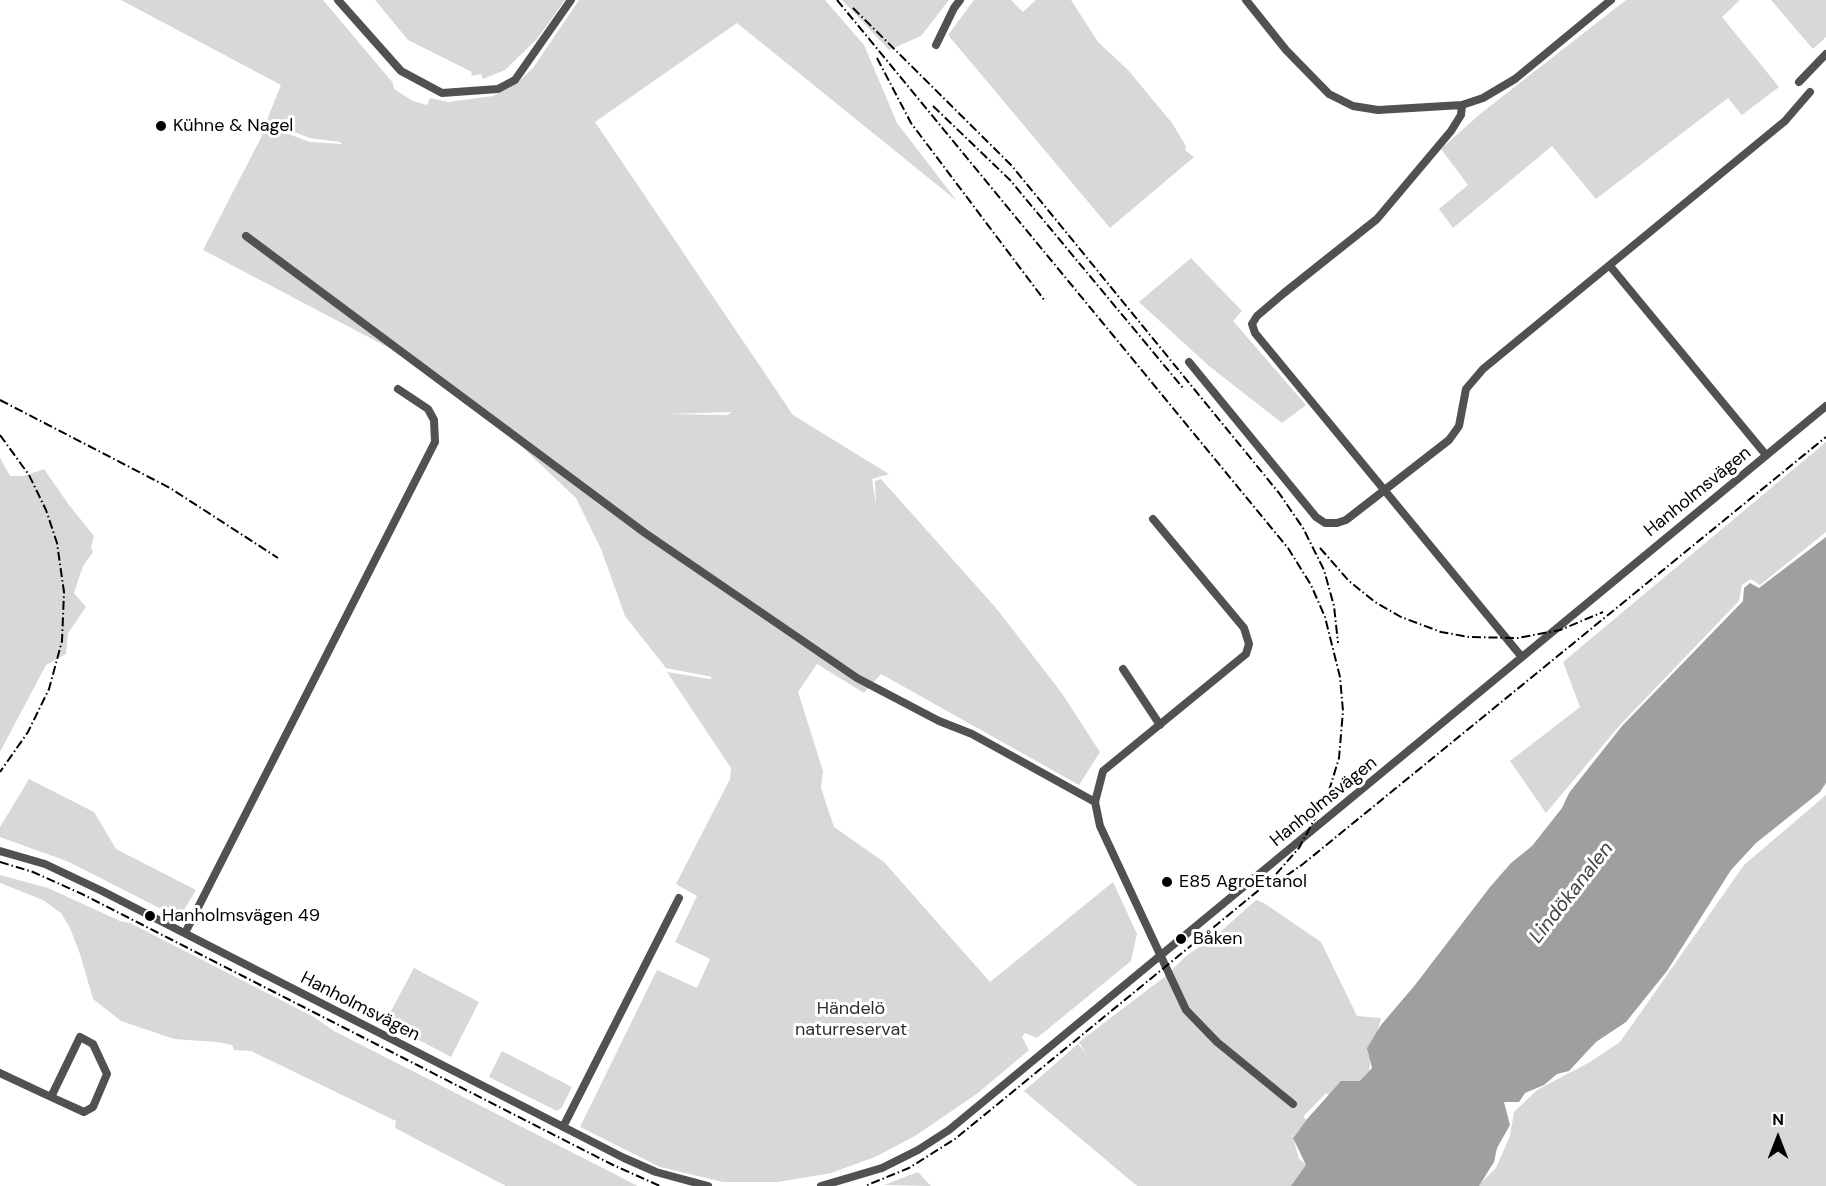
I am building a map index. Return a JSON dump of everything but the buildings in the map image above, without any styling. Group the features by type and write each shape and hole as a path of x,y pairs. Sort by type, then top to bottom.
{"street":[{"path":"338,0 402,72 441,93 498,89 515,80 572,0"},
{"path":"936,45 960,0"},
{"path":"1246,0 1286,50 1329,94 1345,102 1378,110 1462,105 1500,90 1611,0"},
{"path":"1799,82 1826,54"},
{"path":"1189,362 1316,517 1325,523 1346,520 1449,440 1459,426 1466,389 1471,380 1785,121 1810,92"},
{"path":"1462,105 1461,116 1451,131 1377,219 1266,308 1252,324 1255,333 1521,656"},
{"path":"246,236 645,533 857,678 939,721 972,734 1095,802"},
{"path":"1610,266 1766,456"},
{"path":"185,933 435,442 434,420 428,409 398,389"},
{"name":"Hanholmsvägen","path":"821,1186 882,1168 934,1140 1826,406"},
{"path":"1153,519 1244,628 1249,644 1246,654 1103,771 1095,802 1100,826 1159,957 1186,1010 1217,1042 1293,1104"},
{"path":"1123,669 1160,724"},
{"name":"Hanholmsvägen","path":"0,851 45,864 656,1172 708,1186"},
{"path":"563,1127 679,898"},
{"path":"0,1072 51,1097 84,1113 93,1107 107,1074 93,1044 80,1037 51,1097"}],"green space":[{"name":"Händelö naturreservat","path":"121,0 323,0 393,83 394,89 413,101 427,105 430,98 448,102 493,96 517,83 533,68 579,0 825,0 864,45 897,123 957,201 737,23 595,122 793,415 889,474 872,479 876,505 875,481 881,479 996,608 1061,692 1100,752 1079,785 881,674 864,693 817,664 798,692 823,771 821,788 834,827 884,862 990,982 1113,882 1137,934 1131,961 1037,1038 1025,1033 1022,1037 1029,1050 978,1093 915,1136 875,1157 831,1173 778,1182 723,1182 660,1167 580,1127 657,970 697,988 710,959 675,942 697,896 676,884 730,779 731,768 667,672 710,679 712,677 666,668 625,616 601,549 576,498 503,429 393,350 203,250 267,126 310,142 342,144 310,138 266,122 281,85","holes":["732,412 727,415 670,414"]},
{"path":"375,0 565,0 537,39 505,70 483,79 481,74 471,76 472,72 408,40"},
{"path":"842,0 949,0 921,36 889,50"},
{"path":"974,0 1011,0 1023,12 1036,0 1071,0 1098,42 1128,70 1172,123 1186,146 1185,150 1194,157 1110,228 948,35"},
{"path":"1626,0 1740,0 1722,17 1779,87 1742,115 1728,98 1596,199 1552,146 1453,228 1439,209 1468,185 1441,149 1480,114"},
{"path":"1771,0 1826,0 1826,37 1813,49"},
{"path":"1191,258 1242,311 1233,321 1306,405 1282,423 1209,366 1139,302"},
{"path":"1826,442 1826,532 1760,585 1751,579 1742,585 1739,601 1620,725 1546,813 1510,761 1580,707 1563,662"},
{"path":"0,458 10,476 24,476 44,469 94,536 91,547 93,552 83,566 74,593 86,607 68,633 66,654 46,665 0,752"},
{"path":"29,779 94,812 116,849 196,890 179,918 69,862 0,837 0,827"},
{"path":"1826,795 1826,1186 1478,1186 1496,1168 1510,1136 1514,1112 1537,1090 1590,1062 1620,1042 1744,865"},
{"path":"0,875 48,888 120,921 130,923 314,1017 334,1031 638,1186 506,1186 395,1128 396,1121 251,1051 234,1050 232,1045 217,1042 174,1039 121,1021 93,999 80,954 70,928 61,913 43,900 0,883"},
{"path":"1256,900 1264,903 1321,942 1357,1016 1381,1018 1370,1061 1369,1078 1329,1095 1326,1093 1303,1117 1307,1120 1293,1137 1299,1159 1308,1166 1292,1186 1137,1186 1024,1091 1078,1044 1085,1052 1079,1042 1167,975 1186,956 1219,933"},
{"path":"414,968 479,1002 451,1057 385,1022"},
{"path":"502,1051 572,1087 562,1107 557,1111 489,1077"},
{"path":"918,1172 931,1186 884,1185"}],"water":[{"name":"Lindökanalen","path":"1826,537 1826,783 1820,792 1756,843 1731,870 1667,971 1626,1022 1596,1042 1569,1071 1557,1074 1544,1085 1525,1093 1519,1102 1504,1102 1510,1125 1497,1148 1494,1162 1479,1186 1291,1186 1306,1165 1293,1138 1341,1081 1360,1081 1372,1068 1367,1048 1381,1025 1415,985 1490,887 1511,863 1532,846 1562,808 1569,793 1622,726 1743,601 1744,588 1750,583 1759,588"}],"railway":[{"path":"837,0 1288,548 1311,585 1325,617 1340,677 1343,711 1339,758 1328,794 1299,848 1270,881 955,1139 909,1168 865,1186"},
{"path":"853,8 1012,166 1279,493 1303,528 1324,570 1334,606 1338,643"},
{"path":"877,58 911,123 1045,301"},
{"path":"933,106 1010,180 1183,388"},
{"path":"0,400 170,488 278,558"},
{"path":"0,435 29,475 46,510 57,543 64,592 62,641 49,689 28,732 0,772"},
{"path":"1273,885 1303,864 1826,437"},
{"path":"1320,548 1349,581 1375,602 1401,617 1441,632 1469,637 1518,638 1560,630 1603,612"},
{"path":"0,862 33,872 82,894 613,1165 660,1186"}],"place":[{"name":"Kühne & Nagel","path":"161,126"},
{"name":"E85 AgroEtanol","path":"1167,882"},
{"name":"Hanholmsvägen 49","path":"150,916"},
{"name":"Båken","path":"1181,939"}]}
